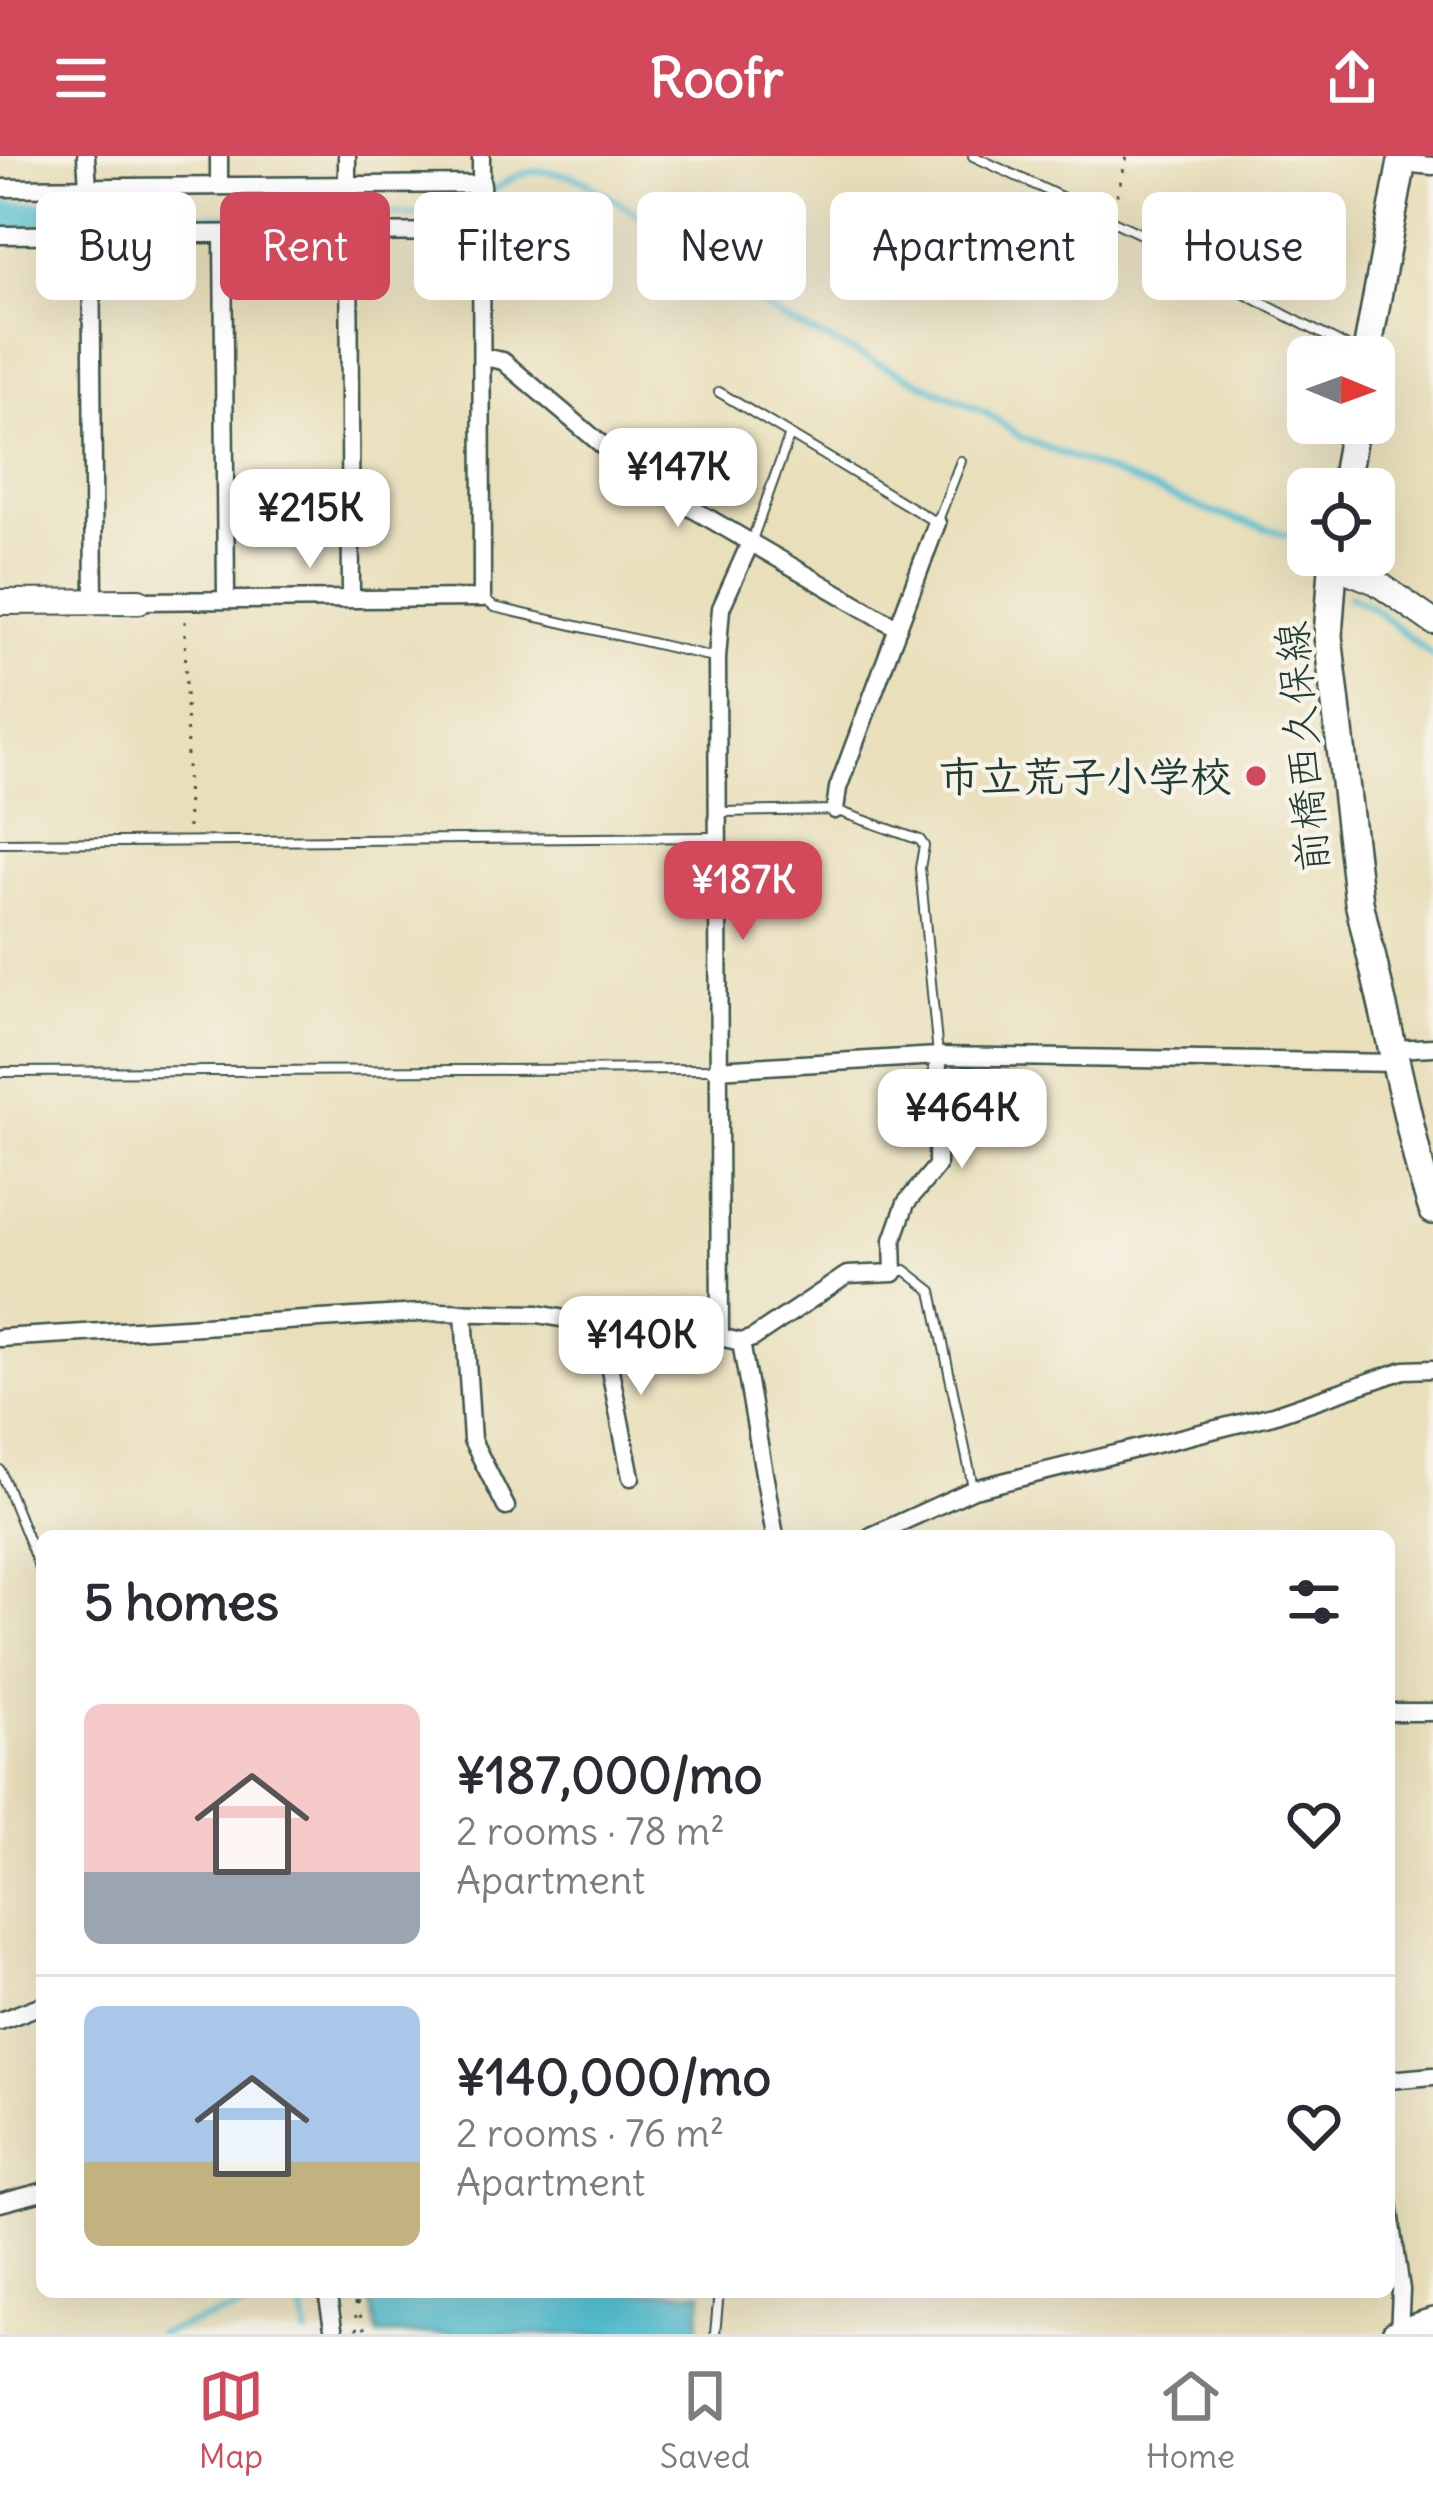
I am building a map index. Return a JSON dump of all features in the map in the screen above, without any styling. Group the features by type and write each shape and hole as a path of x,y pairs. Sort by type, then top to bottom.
{"main road":[{"path":"1370,336 1402,160"},
{"name":"前橋西久保線","path":"1333,576 1331,668 1357,881 1433,1210"},
{"path":"1398,2334 1433,2322"}],"street":[{"path":"86,156 87,192"},
{"path":"219,156 219,186"},
{"path":"347,156 347,183"},
{"path":"482,156 482,192"},
{"path":"1402,160 1433,166"},
{"path":"0,188 482,184"},
{"path":"0,235 36,235"},
{"path":"92,300 94,602"},
{"path":"224,300 226,598"},
{"path":"349,300 351,597"},
{"path":"0,602 482,598 483,300"},
{"path":"483,357 503,361 649,480 898,628"},
{"path":"835,810 838,788 937,523"},
{"path":"720,1337 717,658 721,608 751,542"},
{"path":"1364,576 1433,622"},
{"path":"716,1069 938,1056 1396,1056 1433,1047"},
{"path":"0,1338 464,1313 538,1314 643,1333 741,1342 847,1276 894,1274 892,1240 906,1202 937,1166 938,1056"},
{"path":"464,1313 472,1440 506,1507"},
{"path":"602,1324 631,1477"},
{"path":"741,1342 774,1530"},
{"path":"885,1530 974,1489 1274,1415 1404,1370 1433,1369"},
{"path":"1395,1712 1433,1712"},
{"path":"0,2021 36,2008"},
{"path":"1395,2079 1433,2076"},
{"path":"0,2203 36,2194"},
{"path":"1395,2246 1401,2290 1398,2334"},
{"path":"328,2298 334,2334"}],"lane":[{"path":"973,156 1047,192"},
{"path":"1118,226 1175,250 1327,336"},
{"path":"719,392 937,523 961,461"},
{"path":"751,542 789,437"},
{"path":"482,598 494,607 717,658"},
{"path":"719,812 835,810 920,840 938,1056"},
{"path":"0,843 718,837"},
{"path":"0,1072 716,1069"},
{"path":"894,1274 904,1270 932,1291 974,1489"},
{"path":"0,1470 36,1559"},
{"path":"716,2334 719,2298"}],"path":[{"path":"1117,192 1126,156"},
{"path":"185,599 189,842"},
{"path":"354,2298 358,2334"},
{"path":"355,2298 366,2334"}],"water":[{"path":"369,2298 701,2298 698,2334 378,2334"}],"waterway":[{"path":"196,217 424,213 473,202 523,174 556,173 581,179 705,256 755,301 785,320 988,414 1022,438 1208,511 1287,535"},
{"path":"0,219 36,219"},
{"path":"1349,596 1374,609 1433,656"},
{"path":"158,2334 275,2298"},
{"path":"300,2298 307,2334"}],"place":[{"name":"市立荒子小学校","path":"1256,776"}]}
